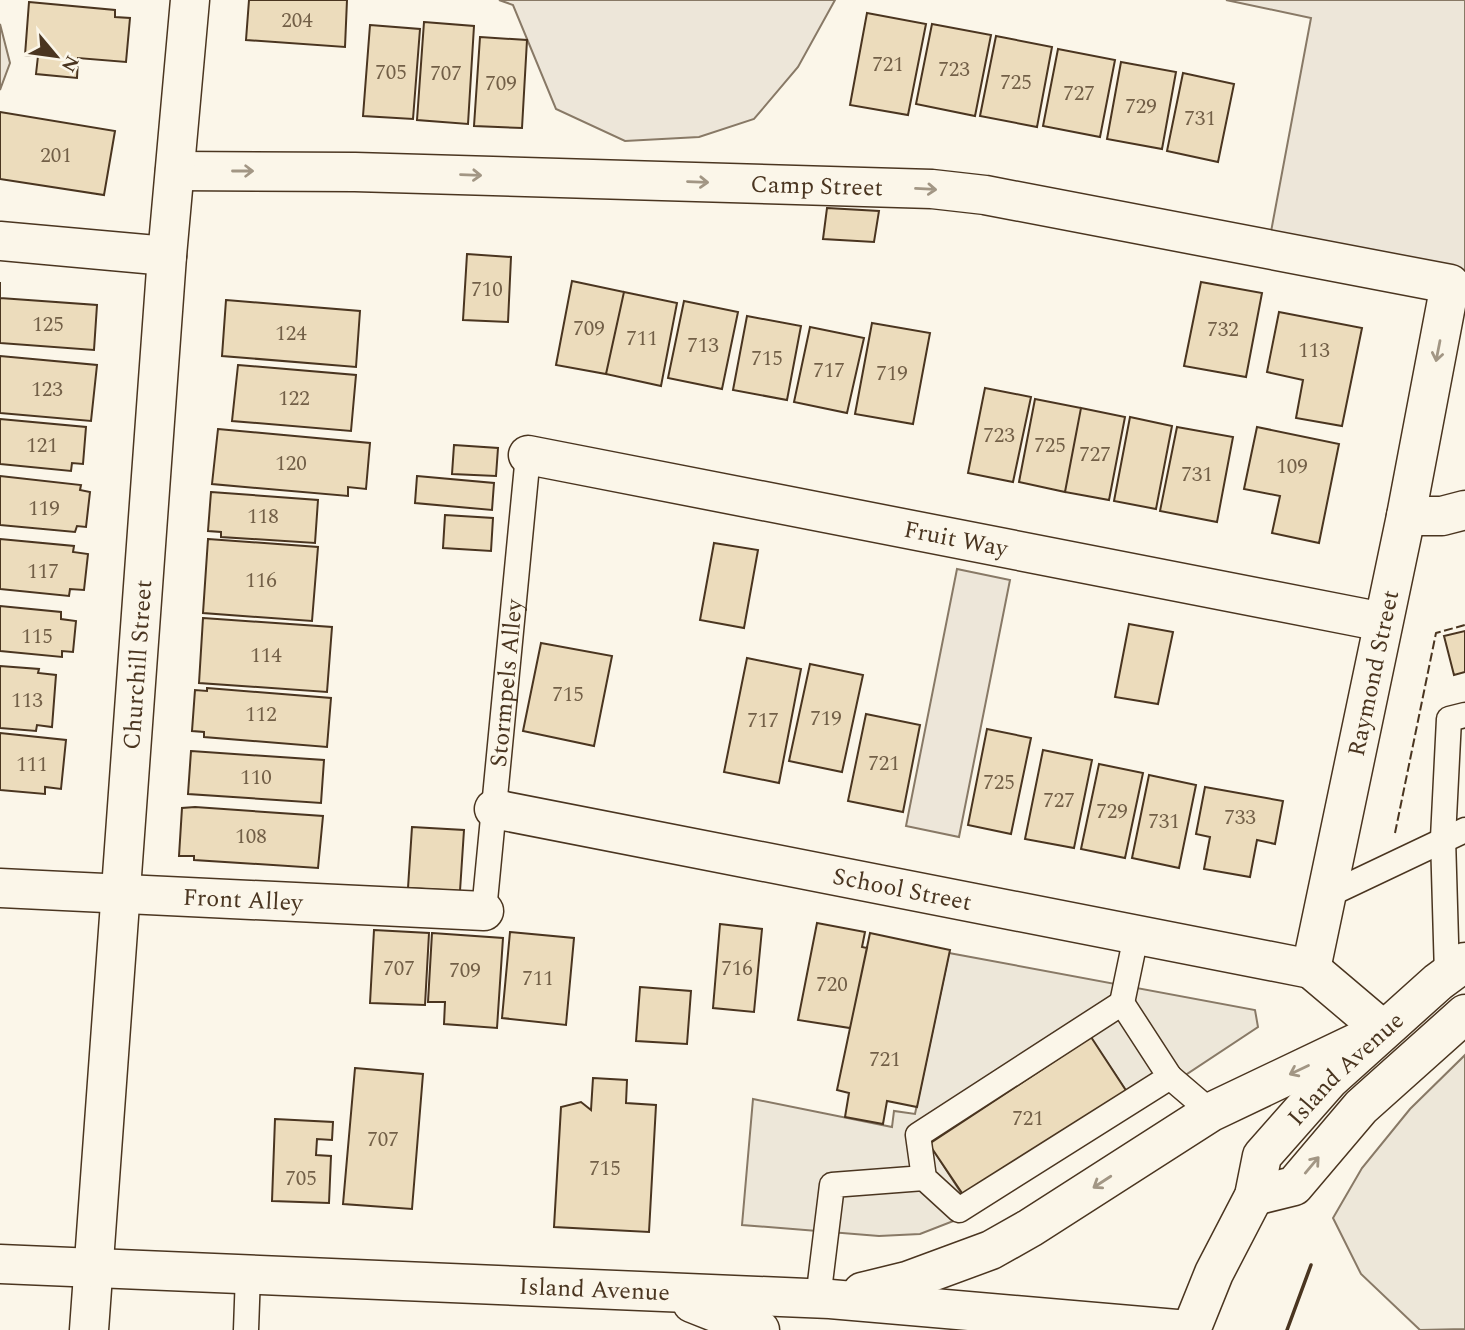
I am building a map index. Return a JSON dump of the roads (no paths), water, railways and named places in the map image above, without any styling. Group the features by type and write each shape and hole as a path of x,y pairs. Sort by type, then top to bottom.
{"street":[{"name":"Churchill Street","path":"89,1330 167,256 190,0"},
{"name":"Camp Street","path":"175,171 355,172 932,189 985,195 1450,284"},
{"path":"0,241 167,256"},
{"name":"Raymond Street","path":"1311,969 1406,516 1450,284"},
{"name":"Fruit Way","path":"528,455 1383,622"},
{"path":"1406,516 1442,516 1465,510"},
{"name":"School Street","path":"494,809 1311,969"},
{"name":"Front Alley","path":"0,888 484,911"},
{"path":"824,1299 907,1281 991,1250 1211,1112 1383,1030 1311,969"},
{"name":"Island Avenue","path":"0,1264 824,1299 1189,1330 1214,1273 1254,1196 1262,1156 1330,1079 1456,969"},
{"name":"Island Avenue","path":"1254,1196 1294,1186 1361,1107 1465,1014"},
{"path":"664,1293 760,1330"}],"lane":[{"name":"Stormpels Alley","path":"484,911 528,455"},
{"path":"1456,969 1449,719 1465,715"},
{"path":"1326,896 1454,834"},
{"path":"1136,936 1122,1003 1170,1077 1211,1112"},
{"path":"1122,1003 918,1135 924,1178 959,1210 1170,1077"},
{"path":"824,1299 832,1185 924,1178"},
{"path":"246,1330 248,1275"}]}
